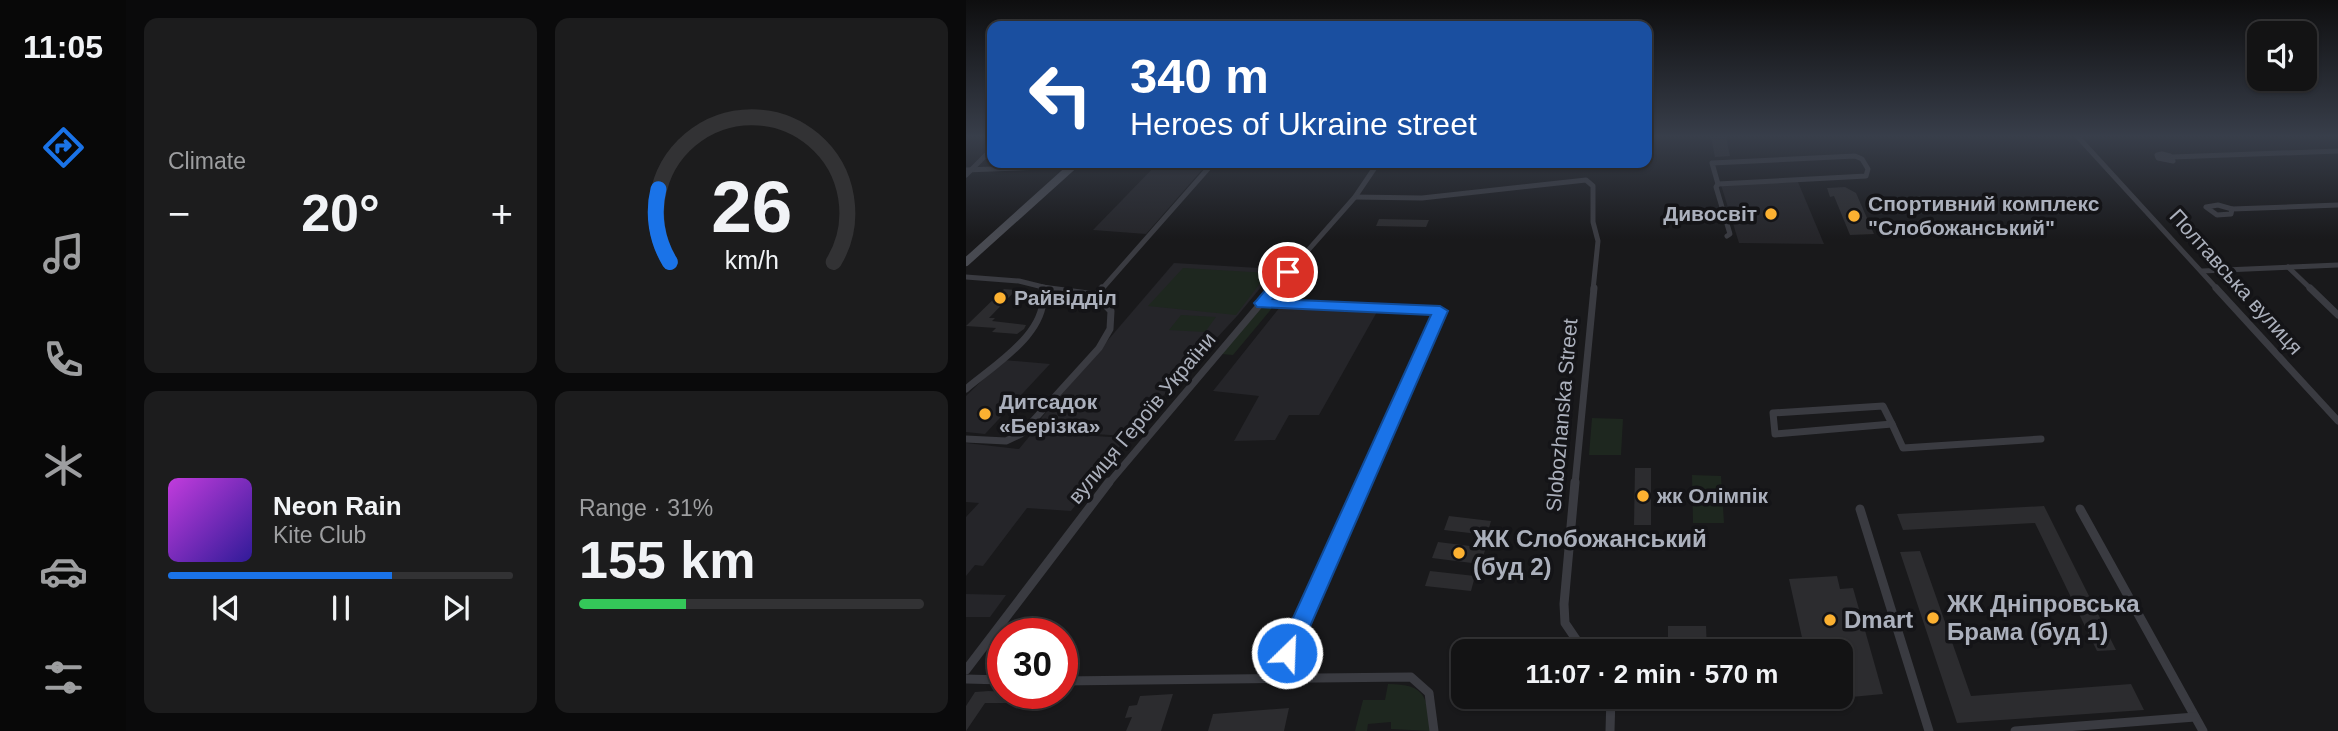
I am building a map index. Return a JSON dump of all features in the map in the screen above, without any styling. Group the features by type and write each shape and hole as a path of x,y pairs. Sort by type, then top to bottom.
{"main road":[{"path":"966,262 1067,171"}],"street":[{"path":"1096,295 1206,171"},
{"name":"вулиця Героїв України","path":"966,670 1127,460 1355,197 1373,171"},
{"path":"1714,171 1718,184 1716,187 1730,234 1727,236"},
{"path":"1718,184 1860,177 1867,176 1868,171"},
{"name":"Полтавська вулиця","path":"2110,171 2338,421"},
{"name":"Slobozhanska Street","path":"1355,197 1422,198 1586,180 1593,186 1593,222 1598,241 1564,604 1565,623 1576,639"},
{"path":"2232,209 2338,205"},
{"path":"2202,271 2338,265"},
{"path":"2288,267 2338,315"},
{"path":"966,277 1019,281 1042,288 1096,295 1111,311 1110,329 1099,348 1016,439 966,439"},
{"path":"966,389 1021,340 1039,318 1045,303 1042,288"},
{"path":"1044,297 1057,290"},
{"path":"1262,303 1440,311 1276,678"},
{"path":"1892,424 1774,434 1773,413 1882,406 1892,424 1903,448 2041,439"},
{"path":"1860,509 1929,731"},
{"path":"2080,509 2203,731"},
{"path":"1078,681 1411,677 1425,685 1431,699 1434,731"},
{"path":"966,679 987,680"},
{"path":"1610,731 1611,709"},
{"path":"2015,731 2195,717"}],"shaded area":[{"path":"1150,171 1201,171 1146,234 1093,230"},
{"name":"Дивосвіт","path":"1798,182 1824,244 1739,243 1721,185"},
{"path":"1174,263 1276,269 1238,315 1126,436 1031,430"},
{"path":"1183,268 1268,273 1236,315 1148,306"},
{"path":"1263,306 1273,307 1233,355 1221,354"},
{"path":"1280,307 1378,310 1319,415 1289,415 1275,440 1234,441 1259,396 1213,391"},
{"path":"1181,315 1216,317 1205,332 1169,330"},
{"name":"Дитсадок «Берізка»","path":"1003,360 1050,364 985,434 966,432 966,396"},
{"path":"1592,418 1623,419 1621,455 1589,455"},
{"path":"1033,432 1126,438 1071,511 1027,508 983,566 975,565 966,576 966,517 979,503 966,502 966,443 1019,449"},
{"path":"1692,475 1721,476 1724,523 1693,523"},
{"path":"966,594 1006,595 990,617 966,617"},
{"path":"1388,684 1410,687 1422,695 1428,709 1431,731 1391,729 1391,722 1368,724 1367,731 1355,731 1363,700 1385,700"}],"building":[{"name":"Спортивний комплекс \"Слобожанський\"","path":"1845,187 1856,193 1874,234 1850,235 1834,196 1830,197 1827,188"},
{"path":"1379,219 1429,220 1426,227 1376,226"},
{"path":"1004,289 1016,290 989,318 995,318 992,321 1026,325 1024,329 1017,334 992,332 996,328 966,326"},
{"name":"жк Олімпік","path":"1635,468 1651,468 1651,525 1634,525"},
{"path":"2044,506 2116,650 2097,651 2035,523 1903,530 1897,514"},
{"path":"1449,516 1491,521 1487,535 1444,530"},
{"name":"ЖК Слобожанський (буд 2)","path":"1438,542 1486,548 1480,564 1432,558"},
{"name":"ЖК Дніпровська Брама (буд 1)","path":"1920,551 1971,696 2131,684 2144,710 1957,723 1900,552"},
{"path":"1430,571 1475,576 1471,591 1425,586"},
{"name":"Dmart","path":"1837,576 1840,589 1853,588 1883,694 1853,697 1853,639 1802,639 1789,579"},
{"path":"1668,626 1706,626 1707,639 1668,639"},
{"path":"987,691 987,703 966,731 966,706 975,692"},
{"path":"1173,694 1161,731 1126,731 1132,717 1125,718 1129,706 1137,705 1140,696"},
{"path":"1289,708 1284,731 1208,731 1213,714"}],"place":[{"name":"Дивосвіт","path":"1771,214"},
{"name":"Спортивний комплекс \"Слобожанський\"","path":"1854,216"},
{"name":"Райвідділ","path":"1000,298"},
{"name":"Дитсадок «Берізка»","path":"985,414"},
{"name":"жк Олімпік","path":"1643,496"},
{"name":"ЖК Слобожанський (буд 2)","path":"1459,553"},
{"name":"ЖК Дніпровська Брама (буд 1)","path":"1933,618"},
{"name":"Dmart","path":"1830,620"}],"route":[{"path":"1287,653 1440,311 1262,303 1288,272"}]}
